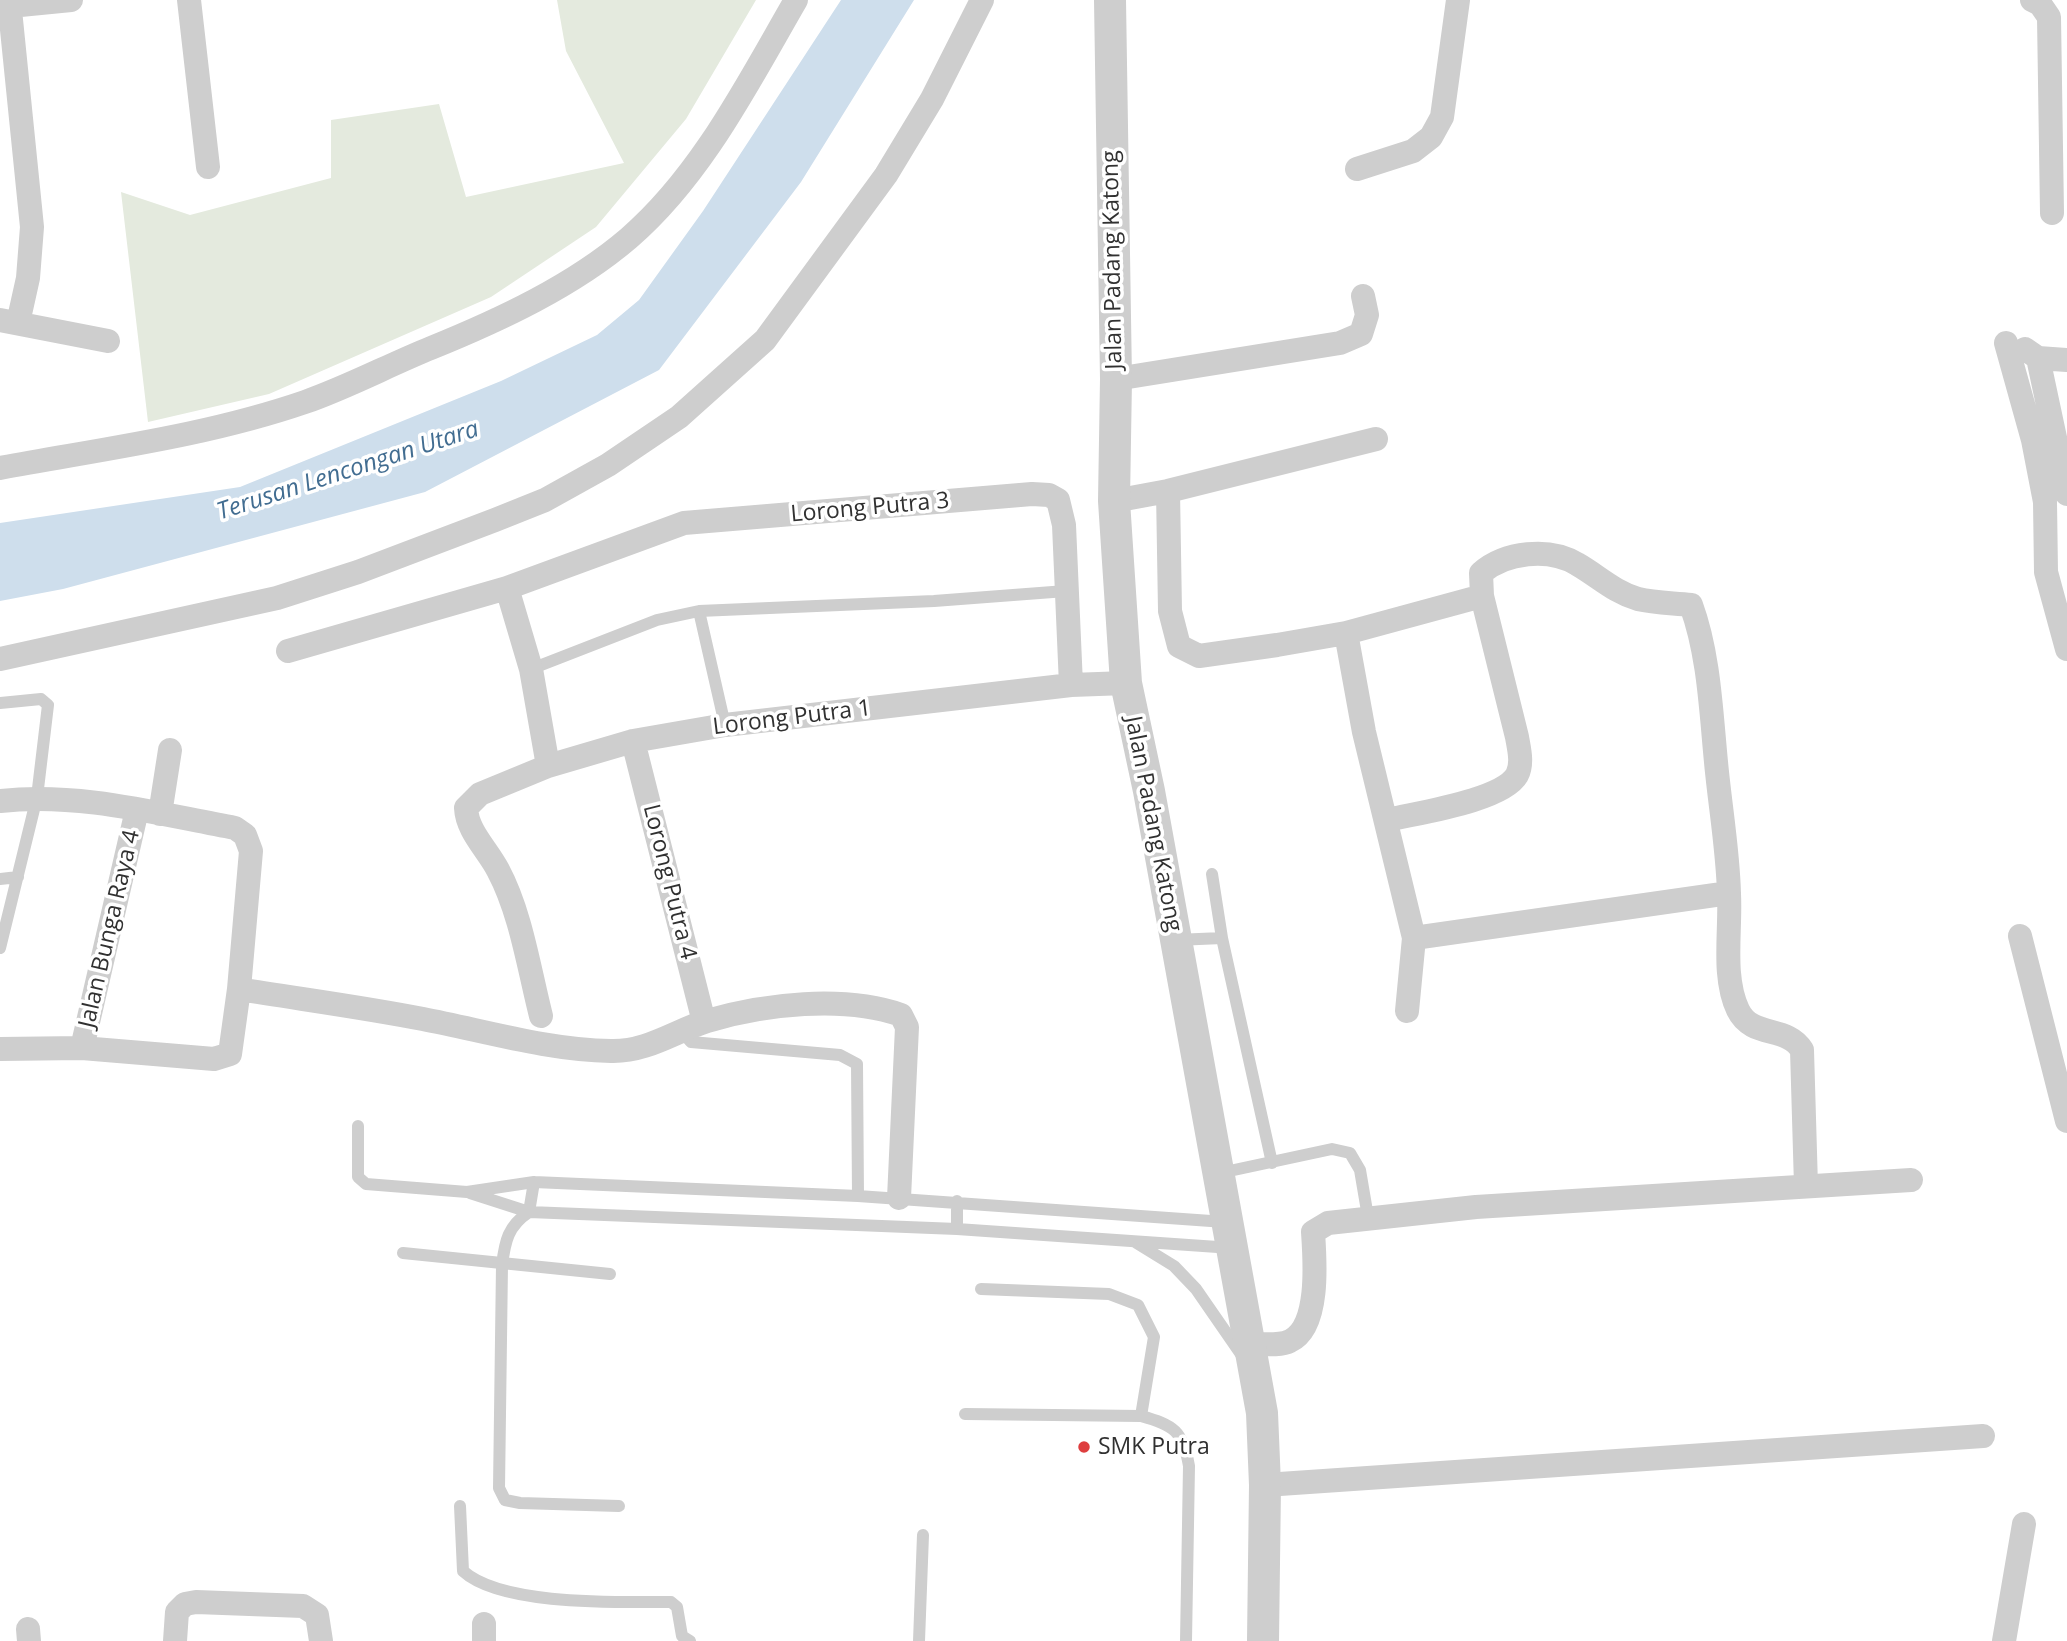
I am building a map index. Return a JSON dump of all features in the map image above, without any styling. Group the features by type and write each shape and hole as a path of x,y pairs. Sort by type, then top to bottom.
{"street":[{"path":"71,0 6,4 32,227 28,278 9,322 108,341"},
{"path":"189,0 208,167"},
{"path":"0,468 183,434 307,401 465,334 529,303 588,268 630,237 670,195 737,101 796,0"},
{"path":"0,659 214,614 358,572 532,505 608,465 679,416 765,340 886,175 932,99 982,0"},
{"name":"Jalan Padang Katong","path":"1110,0 1116,379 1114,501 1126,683 1220,1173 1262,1413 1265,1485 1263,1641"},
{"path":"1357,169 1413,151 1431,137 1442,117 1458,0"},
{"path":"2032,0 2040,4 2049,17 2052,213"},
{"path":"1116,379 1340,343 1361,334 1367,315 1363,296"},
{"path":"2067,360 2038,358 2022,348 2006,343 2033,440 2045,502 2046,572 2067,649"},
{"path":"2038,358 2067,494"},
{"path":"1114,501 1168,491 1376,439"},
{"path":"1168,491 1170,611 1179,646 1199,656 1346,633 1482,596"},
{"name":"Lorong Putra 3","path":"288,652 507,588 684,523 1032,494 1049,495 1058,500 1062,510 1071,685"},
{"path":"1388,820 1494,792 1516,777 1520,759 1517,737 1482,596 1481,573 1495,560 1535,554 1575,562 1616,590 1638,599 1691,605 1709,687 1729,893 1731,985 1739,1012 1745,1021 1754,1027 1790,1037 1802,1050 1806,1186"},
{"path":"507,588 531,669 548,766"},
{"path":"1346,633 1364,732 1388,820 1414,938 1407,1011"},
{"name":"Lorong Putra 1","path":"541,1016 508,892 499,871 466,819 466,808 470,800 548,766 633,741 725,725 1071,685 1126,683"},
{"name":"Lorong Putra 4","path":"633,741 694,1028"},
{"name":"Jalan Bunga Raya 4","path":"82,1048 149,812 170,750"},
{"path":"0,801 37,797 149,812 235,828 249,842 251,851 233,1048 225,1058 82,1048 0,1049"},
{"path":"1414,938 1729,893"},
{"path":"2020,936 2067,1121"},
{"path":"239,989 418,1018 577,1049 615,1052 651,1045 694,1028 767,1008 806,1004 845,1006 901,1015 907,1027 899,1198"},
{"path":"1253,1359 1289,1342 1307,1326 1312,1303 1313,1232 1328,1223 1476,1207 1911,1180"},
{"path":"1265,1485 1983,1436"},
{"path":"2004,1641 2024,1524"},
{"path":"175,1641 177,1612 185,1604 195,1602 303,1606 317,1615 321,1641"}],"lane":[{"path":"531,669 656,620 699,611 1066,591"},
{"path":"699,611 725,725"},
{"path":"0,703 41,699 48,705 37,797 0,948"},
{"path":"1212,874 1222,938 1272,1163"},
{"path":"0,879 18,877"},
{"path":"1176,940 1222,938"},
{"path":"694,1028 691,1042 840,1055 858,1064 858,1196"},
{"path":"358,1126 361,1181 467,1192 529,1212 957,1229 1133,1240 1230,1235"},
{"path":"1220,1173 1332,1149 1350,1153 1360,1170 1368,1217"},
{"path":"534,1182 529,1212 508,1233 502,1265 499,1489 505,1500 520,1503 619,1506"},
{"path":"467,1192 534,1182 957,1201 1230,1235"},
{"path":"957,1201 957,1229"},
{"path":"1133,1240 1174,1266 1253,1359"},
{"path":"402,1253 610,1274"},
{"path":"981,1289 1108,1294 1138,1305 1154,1338 1141,1416"},
{"path":"965,1414 1141,1416 1172,1427 1186,1447 1190,1492 1186,1641"},
{"path":"460,1506 463,1572 475,1583 552,1598 671,1602 677,1607 682,1636 690,1641"},
{"path":"919,1641 923,1535"}],"shaded area":[{"path":"557,0 756,0 686,119 596,227 491,297 269,394 148,422 121,192 190,215 331,178 331,120 439,104 466,197 624,163 566,51"}],"water":[{"name":"Terusan Lencongan Utara","path":"841,0 914,0 801,182 659,370 425,492 63,589 0,601 0,523 240,487 501,381 597,335 639,300 703,211"}],"place":[{"name":"SMK Putra","path":"1084,1447"}]}
